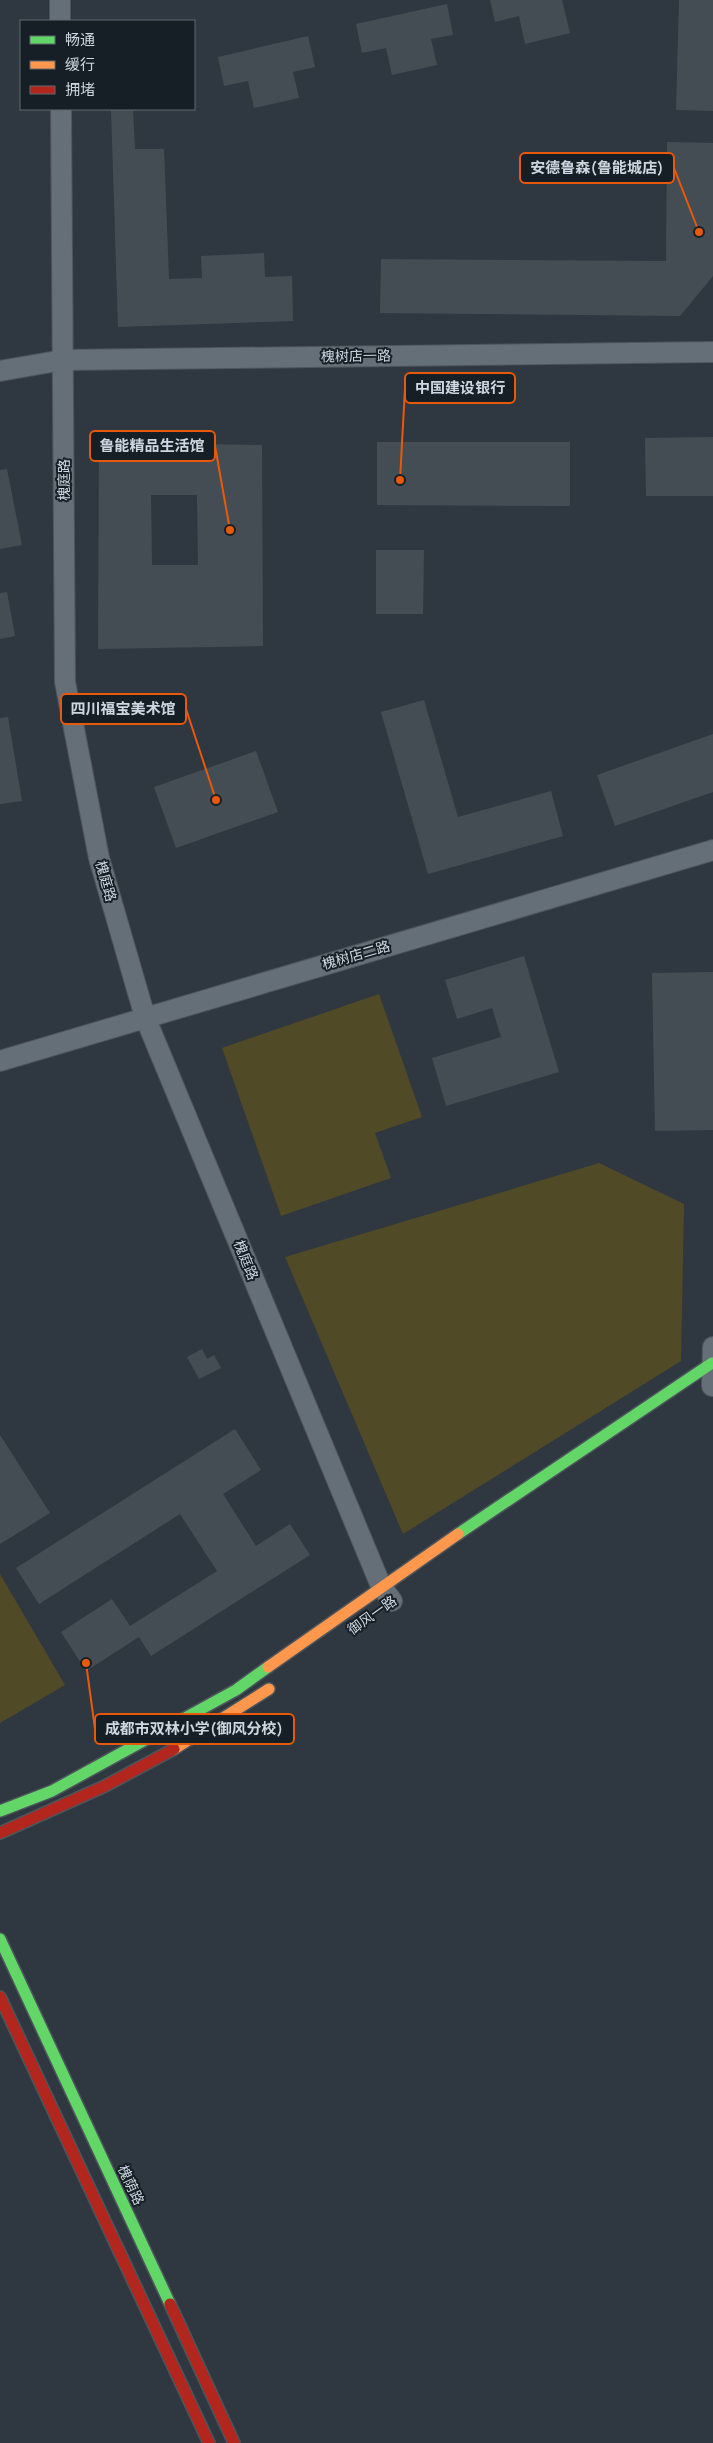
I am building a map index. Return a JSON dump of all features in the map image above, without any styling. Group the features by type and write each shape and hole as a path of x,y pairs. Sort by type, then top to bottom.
{"main road":[{"name":"御风一路","path":"0,1812 52,1790 236,1690 389,1597 712,1355"},
{"path":"0,1832 74,1801 146,1766 248,1704 280,1681"},
{"name":"槐荫路","path":"0,1939 234,2443"},
{"path":"0,1997 209,2443"}],"street":[{"path":"60,0 60,20"},
{"name":"槐庭路","path":"61,110 65,682 99,858 145,1017 389,1597"},
{"name":"槐树店一路","path":"0,370 63,360 713,352"},
{"name":"槐树店二路","path":"0,1061 713,850"},
{"name":"御风一路","path":"708,1389 712,1355"}],"shaded area":[{"path":"379,994 422,1117 375,1133 391,1178 281,1216 222,1048"},
{"path":"599,1163 684,1204 681,1361 403,1534 285,1257"},
{"path":"0,1574 65,1685 0,1723"}],"building":[{"path":"490,0 562,0 570,33 525,44 519,16 495,22"},
{"path":"679,0 713,0 713,111 676,110"},
{"path":"447,4 453,35 431,39 437,65 392,75 386,48 362,53 356,24"},
{"path":"308,36 315,67 293,72 299,98 254,108 248,81 224,86 218,57"},
{"path":"111,110 133,110 135,149 164,149 169,279 202,278 201,256 264,253 265,277 292,276 293,321 118,327"},
{"path":"667,142 713,143 713,276 680,316 380,313 381,259 666,261"},
{"path":"713,437 713,496 646,496 645,438"},
{"path":"99,442 262,445 263,646 98,649","holes":["151,495 197,495 198,565 152,565"]},
{"path":"377,442 570,442 570,506 377,505"},
{"path":"7,469 22,545 0,549 0,470"},
{"path":"376,550 424,550 423,614 376,614"},
{"path":"7,592 15,636 0,639 0,593"},
{"path":"424,700 458,817 551,791 563,836 428,874 381,712"},
{"path":"8,717 22,801 0,804 0,718"},
{"path":"713,734 713,792 615,826 597,775"},
{"path":"256,751 278,812 176,848 154,787"},
{"path":"524,956 559,1072 446,1106 432,1058 501,1037 492,1008 457,1019 445,980"},
{"path":"713,972 713,1130 655,1131 652,973"},
{"path":"202,1349 207,1359 214,1355 221,1368 199,1379 187,1357"},
{"path":"235,1429 261,1470 223,1494 256,1546 290,1524 310,1555 151,1656 139,1637 86,1671 61,1632 112,1599 130,1626 217,1571 180,1514 39,1604 16,1568"},
{"path":"0,1435 50,1513 0,1544"}],"traffic: fast":[{"path":"458,1534 712,1363"},
{"path":"0,1811 52,1791 236,1690 268,1667"},
{"path":"0,1939 170,2304"}],"traffic: slow":[{"path":"268,1667 458,1534"},
{"path":"174,1749 269,1689"}],"traffic: jam":[{"path":"0,1833 105,1786 174,1749"},
{"path":"0,1997 209,2443"},
{"path":"170,2304 234,2443"}],"place":[{"name":"安德鲁森(鲁能城店)","path":"699,232"},
{"name":"中国建设银行","path":"400,480"},
{"name":"鲁能精品生活馆","path":"230,530"},
{"name":"四川福宝美术馆","path":"216,800"},
{"name":"成都市双林小学(御风分校)","path":"86,1663"}]}
